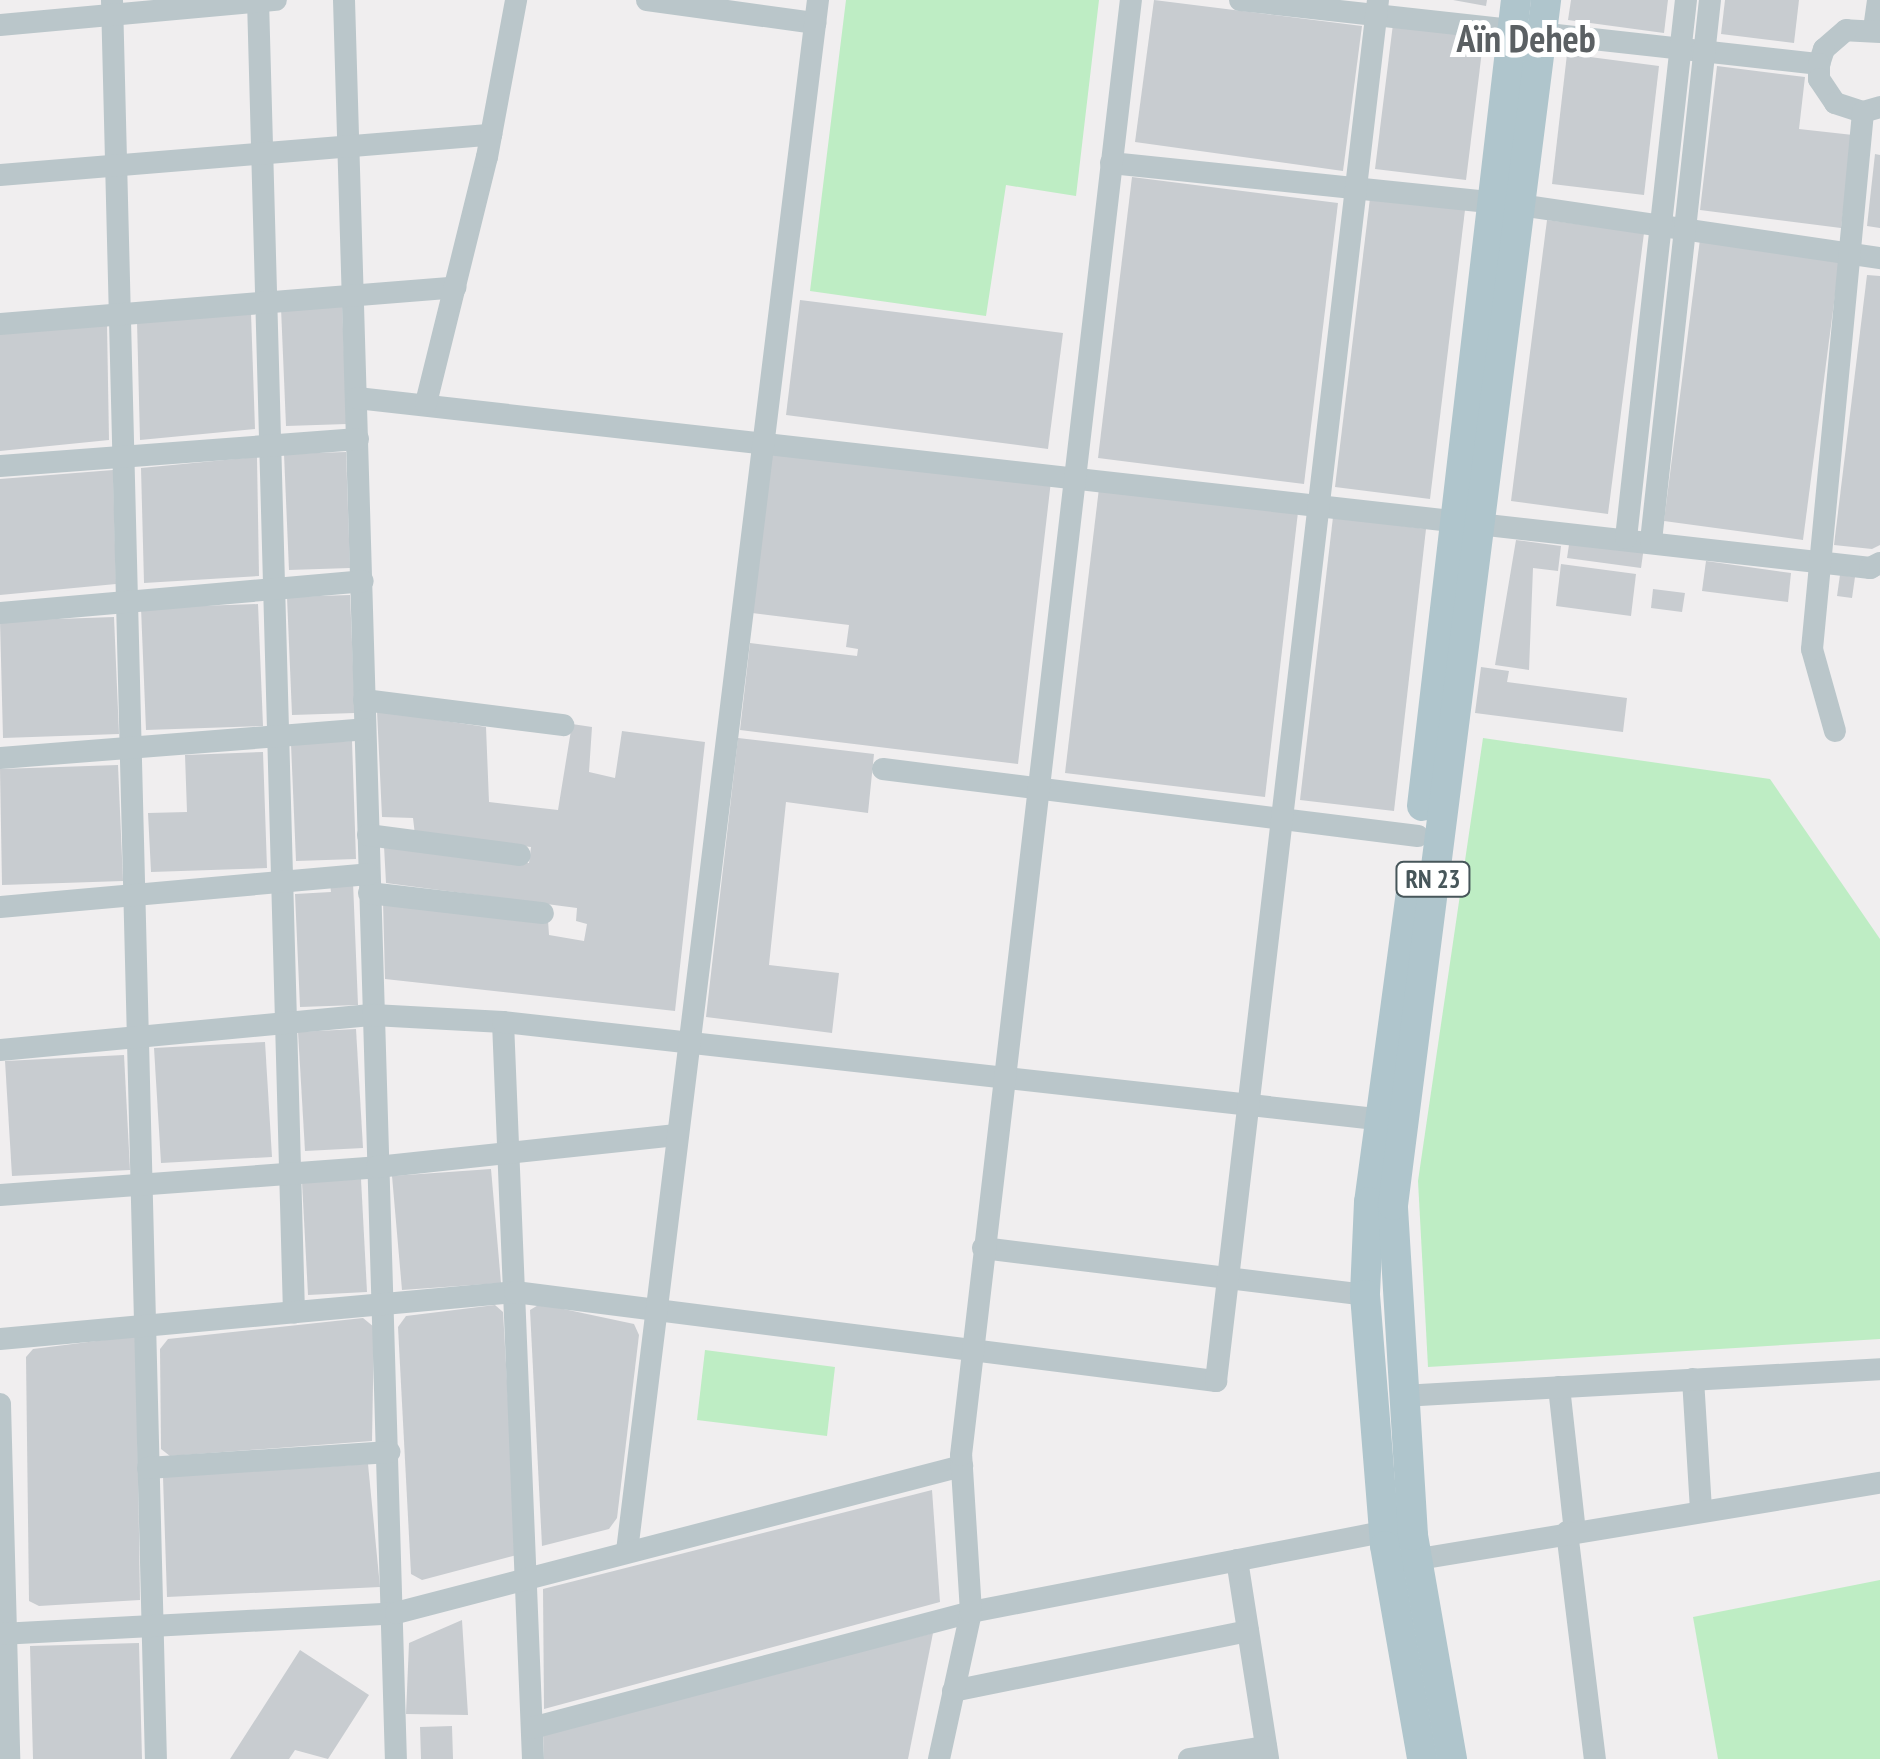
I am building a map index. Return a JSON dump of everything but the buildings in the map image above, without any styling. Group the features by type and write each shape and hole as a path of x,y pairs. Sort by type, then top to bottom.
{"main road":[{"name":"RN 23","path":"1516,0 1527,33"},
{"name":"RN 23","path":"1452,1759 1402,1561 1384,1532 1365,1295 1392,1121 1470,519 1527,33 1546,0"},
{"name":"RN 23","path":"1422,1759 1402,1561 1402,1396 1392,1121 1418,836 1470,519"}],"street":[{"path":"0,25 113,7 264,0 264,153 294,1313"},
{"path":"344,0 377,1168 396,1613 396,1759"},
{"path":"426,404 491,136 516,0"},
{"path":"627,1551 816,12 647,0"},
{"path":"939,1759 970,1612 962,1466 982,1248 1131,0"},
{"path":"1240,0 1377,8 1527,33 1819,64"},
{"path":"1686,0 1693,52"},
{"path":"1626,538 1673,228 1693,52 1710,0"},
{"path":"1835,731 1812,649 1854,254 1875,110 1835,103 1825,92 1819,64 1833,38 1846,30 1877,31 1878,0"},
{"path":"113,7 156,1759"},
{"path":"0,1339 515,1292 655,1313 1216,1381 1377,8"},
{"path":"0,175 491,136"},
{"path":"1112,163 1506,204 1880,258"},
{"path":"1650,541 1673,228"},
{"path":"0,324 354,292 455,287"},
{"path":"358,398 1470,519 1870,568 1880,563"},
{"path":"0,466 358,440"},
{"path":"0,613 363,581"},
{"path":"364,700 563,724"},
{"path":"0,758 364,729"},
{"path":"882,770 1418,836"},
{"path":"368,835 520,856"},
{"path":"0,907 282,882 369,883 543,913"},
{"path":"0,1050 373,1016 503,1022 687,1039 1392,1121"},
{"path":"503,1022 528,1578 532,1759"},
{"path":"0,1195 377,1168 676,1136"},
{"path":"982,1248 1365,1295"},
{"path":"1402,1396 1880,1369"},
{"path":"1693,1380 1701,1509"},
{"path":"1559,1388 1596,1759"},
{"path":"0,1404 2,1634 9,1759"},
{"path":"148,1468 389,1452"},
{"path":"2,1634 396,1613 962,1466"},
{"path":"1402,1561 1701,1509 1880,1483"},
{"path":"532,1728 970,1612 1384,1532"},
{"path":"1188,1759 1267,1753 1237,1560"},
{"path":"954,1691 1248,1632"}],"green space":[{"path":"846,0 1099,0 1076,196 1006,185 986,316 810,291"},
{"path":"1483,738 1770,779 1880,939 1880,1339 1428,1367 1418,1181"},
{"path":"705,1350 835,1367 827,1436 697,1420"},
{"path":"1880,1580 1880,1759 1718,1759 1693,1617"}],"district":[{"name":"Aïn Deheb","path":"1526,38"}]}
